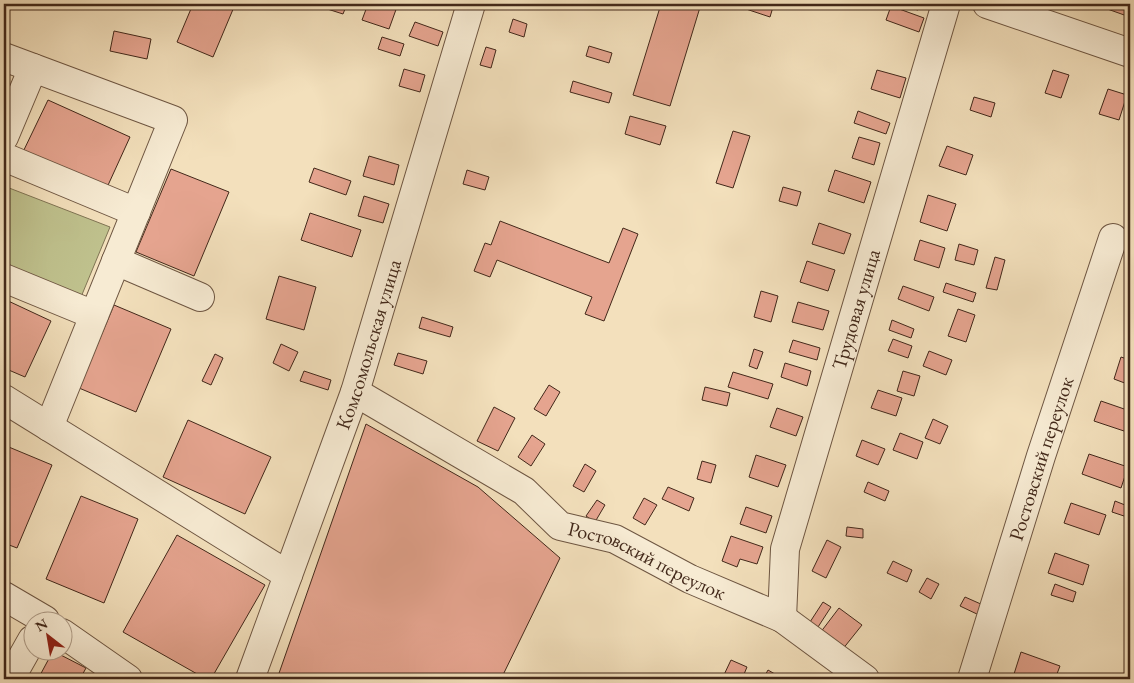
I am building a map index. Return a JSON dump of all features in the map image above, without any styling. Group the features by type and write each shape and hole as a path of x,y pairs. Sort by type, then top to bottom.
{"street":[{"name":"Комсомольская улица","path":"250,679 355,392 471,4"},
{"name":"Трудовая улица","path":"782,618 785,549 946,4"},
{"path":"987,4 1130,53"},
{"path":"4,57 174,120 49,428"},
{"path":"4,137 33,68"},
{"path":"4,157 136,212"},
{"name":"Ростовский переулок","path":"972,679 1041,456 1113,238"},
{"path":"116,261 200,296"},
{"path":"4,278 94,315"},
{"name":"Ростовский переулок","path":"355,392 524,491 560,526 615,539 690,579 782,618 865,679"},
{"path":"4,399 288,575"},
{"path":"4,596 27,610"},
{"path":"72,640 128,679"},
{"path":"10,679 22,658"}],"green space":[{"path":"4,186 110,227 81,297 4,266"}],"building":[{"path":"193,4 226,4 234,7 213,57 177,42"},
{"path":"319,4 347,4 343,14 318,6"},
{"path":"368,4 398,4 389,29 362,20"},
{"path":"434,4 453,4 451,9"},
{"path":"661,4 701,4 670,106 633,95"},
{"path":"748,4 782,4 773,7 770,17 746,9"},
{"path":"1100,4 1130,4 1130,6 1127,16 1099,6"},
{"path":"891,6 924,18 919,32 886,20"},
{"path":"513,19 527,24 524,37 509,32"},
{"path":"415,22 443,32 438,46 409,36"},
{"path":"114,31 151,39 147,59 110,51"},
{"path":"382,37 404,44 400,56 378,49"},
{"path":"589,46 612,53 609,63 586,56"},
{"path":"486,47 496,50 491,68 480,65"},
{"path":"404,69 425,75 420,92 399,86"},
{"path":"877,70 906,78 900,98 871,89"},
{"path":"1053,70 1069,75 1061,98 1045,93"},
{"path":"573,81 612,93 609,103 570,92"},
{"path":"1108,89 1127,95 1119,120 1099,114"},
{"path":"974,97 995,103 991,117 970,110"},
{"path":"48,100 130,137 104,194 21,156"},
{"path":"858,111 890,123 886,134 854,123"},
{"path":"630,116 666,126 660,145 625,134"},
{"path":"733,131 750,136 733,188 716,183"},
{"path":"859,137 880,143 874,165 852,158"},
{"path":"947,146 973,155 966,175 939,166"},
{"path":"369,156 399,165 394,185 363,176"},
{"path":"314,168 351,181 346,195 309,182"},
{"path":"171,169 229,192 194,276 136,252"},
{"path":"467,170 489,177 485,190 463,184"},
{"path":"835,170 871,182 864,203 828,191"},
{"path":"783,187 801,192 797,206 779,201"},
{"path":"928,195 956,204 947,231 920,222"},
{"path":"364,196 389,204 383,223 358,216"},
{"path":"310,213 361,230 352,257 301,240"},
{"path":"500,221 609,263 623,228 638,234 604,321 585,314 592,297 497,260 490,277 474,271 485,243 491,245"},
{"path":"819,223 851,234 844,254 812,244"},
{"path":"920,240 945,248 939,268 914,260"},
{"path":"959,244 978,250 974,265 955,260"},
{"path":"995,257 1005,260 997,290 986,288"},
{"path":"807,261 835,270 828,291 800,282"},
{"path":"279,276 316,287 304,330 266,319"},
{"path":"946,283 976,293 973,302 943,292"},
{"path":"903,286 934,297 929,311 898,299"},
{"path":"761,291 778,296 771,322 754,317"},
{"path":"4,299 51,321 25,377 4,368"},
{"path":"798,302 829,311 823,330 792,322"},
{"path":"114,305 171,329 136,412 79,388"},
{"path":"958,309 975,315 966,342 948,336"},
{"path":"422,317 453,327 450,337 419,328"},
{"path":"892,320 914,329 911,338 889,330"},
{"path":"893,339 912,346 908,358 888,351"},
{"path":"793,340 820,348 817,360 789,352"},
{"path":"281,344 298,352 289,371 273,363"},
{"path":"754,349 763,352 757,369 749,366"},
{"path":"929,351 952,360 946,375 923,366"},
{"path":"398,353 427,361 423,374 394,365"},
{"path":"215,354 223,358 211,385 202,381"},
{"path":"1121,357 1130,360 1130,385 1114,379"},
{"path":"785,363 811,371 807,386 781,377"},
{"path":"304,371 331,380 328,390 300,381"},
{"path":"903,371 920,376 914,396 897,391"},
{"path":"733,372 773,384 768,399 728,387"},
{"path":"549,385 560,392 546,416 534,409"},
{"path":"705,387 730,393 727,406 702,400"},
{"path":"878,390 902,398 896,416 871,408"},
{"path":"1101,401 1130,411 1130,433 1094,421"},
{"path":"494,407 515,418 498,451 477,441"},
{"path":"777,408 803,417 796,436 770,427"},
{"path":"933,419 948,426 940,444 925,438"},
{"path":"188,420 271,457 245,514 163,477"},
{"path":"366,424 478,487 560,558 501,679 277,679"},
{"path":"900,433 923,442 917,459 893,450"},
{"path":"532,435 545,444 531,466 518,457"},
{"path":"862,440 885,449 878,465 856,456"},
{"path":"4,445 52,465 17,548 4,543"},
{"path":"1089,454 1128,467 1121,488 1082,474"},
{"path":"756,455 786,465 778,487 749,477"},
{"path":"702,461 716,465 711,483 697,479"},
{"path":"585,464 596,471 584,492 573,486"},
{"path":"868,482 889,491 885,501 864,492"},
{"path":"668,487 694,498 689,511 662,499"},
{"path":"81,496 138,519 104,603 46,579"},
{"path":"644,498 657,505 645,525 633,518"},
{"path":"597,500 605,505 595,522 586,516"},
{"path":"1115,501 1130,507 1130,518 1112,512"},
{"path":"1071,503 1106,515 1099,535 1064,523"},
{"path":"746,507 772,516 766,533 740,524"},
{"path":"847,527 863,529 863,538 846,536"},
{"path":"177,535 265,585 211,679 206,679 123,632"},
{"path":"731,536 763,547 757,564 740,559 737,567 722,561"},
{"path":"827,540 841,547 826,578 812,571"},
{"path":"1055,553 1089,565 1083,585 1048,573"},
{"path":"893,561 912,570 907,582 887,573"},
{"path":"927,578 939,584 931,599 919,592"},
{"path":"1055,584 1076,592 1073,602 1051,595"},
{"path":"965,597 983,605 979,615 960,606"},
{"path":"823,602 831,607 818,627 810,622"},
{"path":"839,608 862,625 842,650 820,633"},
{"path":"1021,652 1060,666 1055,679 1030,679 1014,674"},
{"path":"48,660 70,660 86,668 80,679 38,679"},
{"path":"731,660 747,667 742,679 722,679"},
{"path":"768,670 780,677 779,679 763,679"}]}
